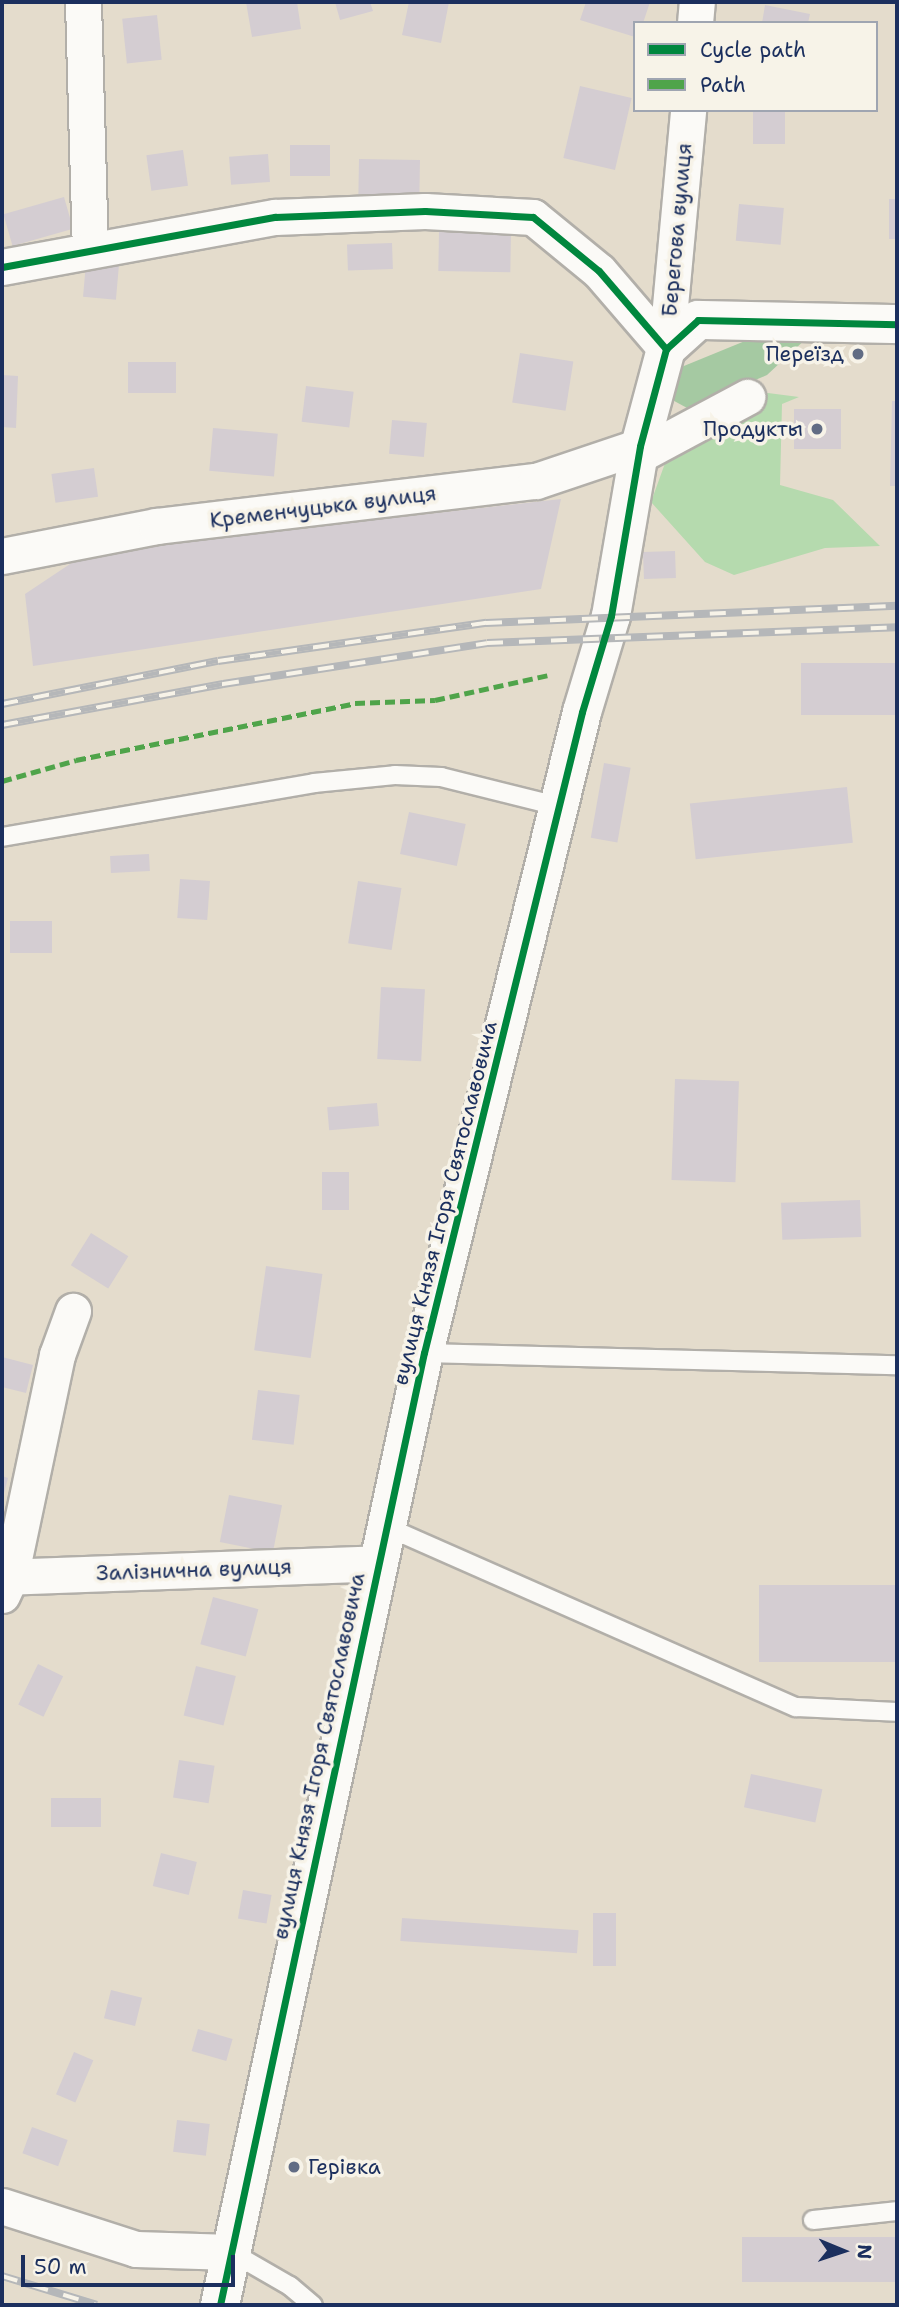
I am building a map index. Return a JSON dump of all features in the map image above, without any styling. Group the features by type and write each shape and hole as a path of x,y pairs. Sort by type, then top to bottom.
{"street":[{"path":"83,2 90,247"},
{"path":"695,21 697,2"},
{"name":"Берегова вулиця","path":"666,349 688,112"},
{"path":"2,267 90,247 275,218 425,211 533,217 599,271 666,349 698,320 897,324"},
{"name":"вулиця Князя Ігоря Святославовича","path":"220,2305 424,1353 562,807 582,712 611,615 640,450 666,349"},
{"name":"Кременчуцька вулиця","path":"2,556 156,526 536,481 640,450 747,397"},
{"name":"Залізнична вулиця","path":"73,1311 57,1355 4,1583 383,1545"},
{"path":"2,2206 136,2249 231,2252"}],"lane":[{"path":"2,837 314,783 395,775 441,777 562,807"},
{"path":"424,1353 897,1365"},
{"path":"383,1545 796,1707 897,1712"},
{"path":"813,2220 897,2211"},
{"path":"231,2252 290,2286 313,2305"}],"green space":[{"path":"809,336 767,375 689,409 665,396 679,368 745,341"},
{"path":"768,393 799,397 782,404 780,485 833,500 880,546 825,548 734,575 705,562 651,502 668,455"}],"building":[{"path":"246,2 297,2 301,29 252,37"},
{"path":"335,2 370,2 373,11 340,20"},
{"path":"409,2 449,2 441,43 402,35"},
{"path":"586,2 650,2 644,21 633,21 633,36 580,20"},
{"path":"765,5 810,14 808,21 762,21"},
{"path":"157,15 162,60 127,63 122,19"},
{"path":"580,86 632,98 615,170 563,158"},
{"path":"753,112 785,112 785,144 753,144"},
{"path":"290,145 330,145 330,176 290,176"},
{"path":"183,150 188,186 151,191 146,155"},
{"path":"268,154 270,182 231,185 229,157"},
{"path":"359,159 420,160 419,195 358,194"},
{"path":"64,197 73,229 13,246 3,214"},
{"path":"889,199 897,199 897,239 889,239"},
{"path":"739,204 784,208 781,245 736,241"},
{"path":"439,232 511,233 510,272 438,271"},
{"path":"392,243 393,269 348,271 347,245"},
{"path":"86,263 119,266 116,300 83,297"},
{"path":"520,353 573,361 566,411 512,402"},
{"path":"128,362 176,362 176,393 128,393"},
{"path":"2,375 18,376 16,428 2,427"},
{"path":"306,386 354,392 349,428 302,422"},
{"path":"892,401 897,401 897,486 890,486"},
{"name":"Продукты","path":"794,409 841,409 841,449 794,449"},
{"path":"392,420 427,423 424,457 389,454"},
{"path":"213,428 278,434 274,477 209,471"},
{"path":"94,468 98,497 55,503 51,474"},
{"path":"561,499 541,589 33,666 25,594 88,552"},
{"path":"675,551 676,578 644,579 643,552"},
{"path":"801,663 897,663 897,715 801,715"},
{"path":"604,763 631,768 617,843 591,838"},
{"path":"847,787 853,843 696,859 690,804"},
{"path":"409,812 466,824 457,866 400,854"},
{"path":"149,854 150,871 111,873 110,856"},
{"path":"180,879 210,881 207,920 177,918"},
{"path":"358,881 401,888 392,950 348,943"},
{"path":"10,921 52,921 52,953 10,953"},
{"path":"381,987 425,989 421,1061 377,1059"},
{"path":"675,1079 739,1081 735,1182 671,1180"},
{"path":"377,1103 379,1126 329,1130 327,1107"},
{"path":"322,1172 349,1172 349,1210 322,1210"},
{"path":"860,1200 861,1237 782,1240 781,1203"},
{"path":"91,1233 128,1256 108,1289 71,1265"},
{"path":"266,1266 322,1274 311,1358 254,1350"},
{"path":"2,1357 33,1365 26,1393 2,1387"},
{"path":"258,1390 300,1395 294,1445 252,1440"},
{"path":"2,1476 8,1478 3,1497 2,1497"},
{"path":"229,1495 282,1505 273,1552 220,1542"},
{"path":"759,1585 897,1585 897,1662 759,1662"},
{"path":"213,1597 258,1609 246,1656 200,1644"},
{"path":"38,1664 63,1676 43,1717 18,1704"},
{"path":"196,1666 236,1676 223,1725 184,1715"},
{"path":"179,1760 215,1766 209,1803 173,1798"},
{"path":"751,1774 822,1789 815,1822 744,1807"},
{"path":"51,1798 101,1798 101,1827 51,1827"},
{"path":"161,1853 197,1862 189,1895 153,1886"},
{"path":"243,1890 272,1895 267,1924 238,1919"},
{"path":"593,1913 616,1913 616,1966 593,1966"},
{"path":"402,1918 579,1930 577,1953 400,1941"},
{"path":"111,1990 142,1998 135,2026 104,2018"},
{"path":"198,2029 233,2039 226,2061 192,2051"},
{"path":"74,2052 93,2060 75,2103 56,2094"},
{"path":"177,2120 210,2124 206,2156 173,2152"},
{"path":"32,2127 68,2140 58,2166 22,2153"},
{"path":"742,2237 897,2237 897,2282 742,2282"}],"railway":[{"path":"2,704 218,661 486,623 897,606"},
{"path":"2,725 223,684 487,643 897,627"},
{"path":"2,2276 97,2305"}],"marked path":[{"path":"2,781 76,760 355,703 435,700 549,675"}],"cycle path":[{"path":"2,267 275,217 425,211 533,217 599,271 666,349"},
{"path":"220,2305 424,1353 582,712 611,616 640,446 666,349 698,320 897,324"}],"place":[{"name":"Переїзд","path":"858,354"},
{"name":"Продукты","path":"817,429"},
{"name":"Герівка","path":"294,2167"}]}
